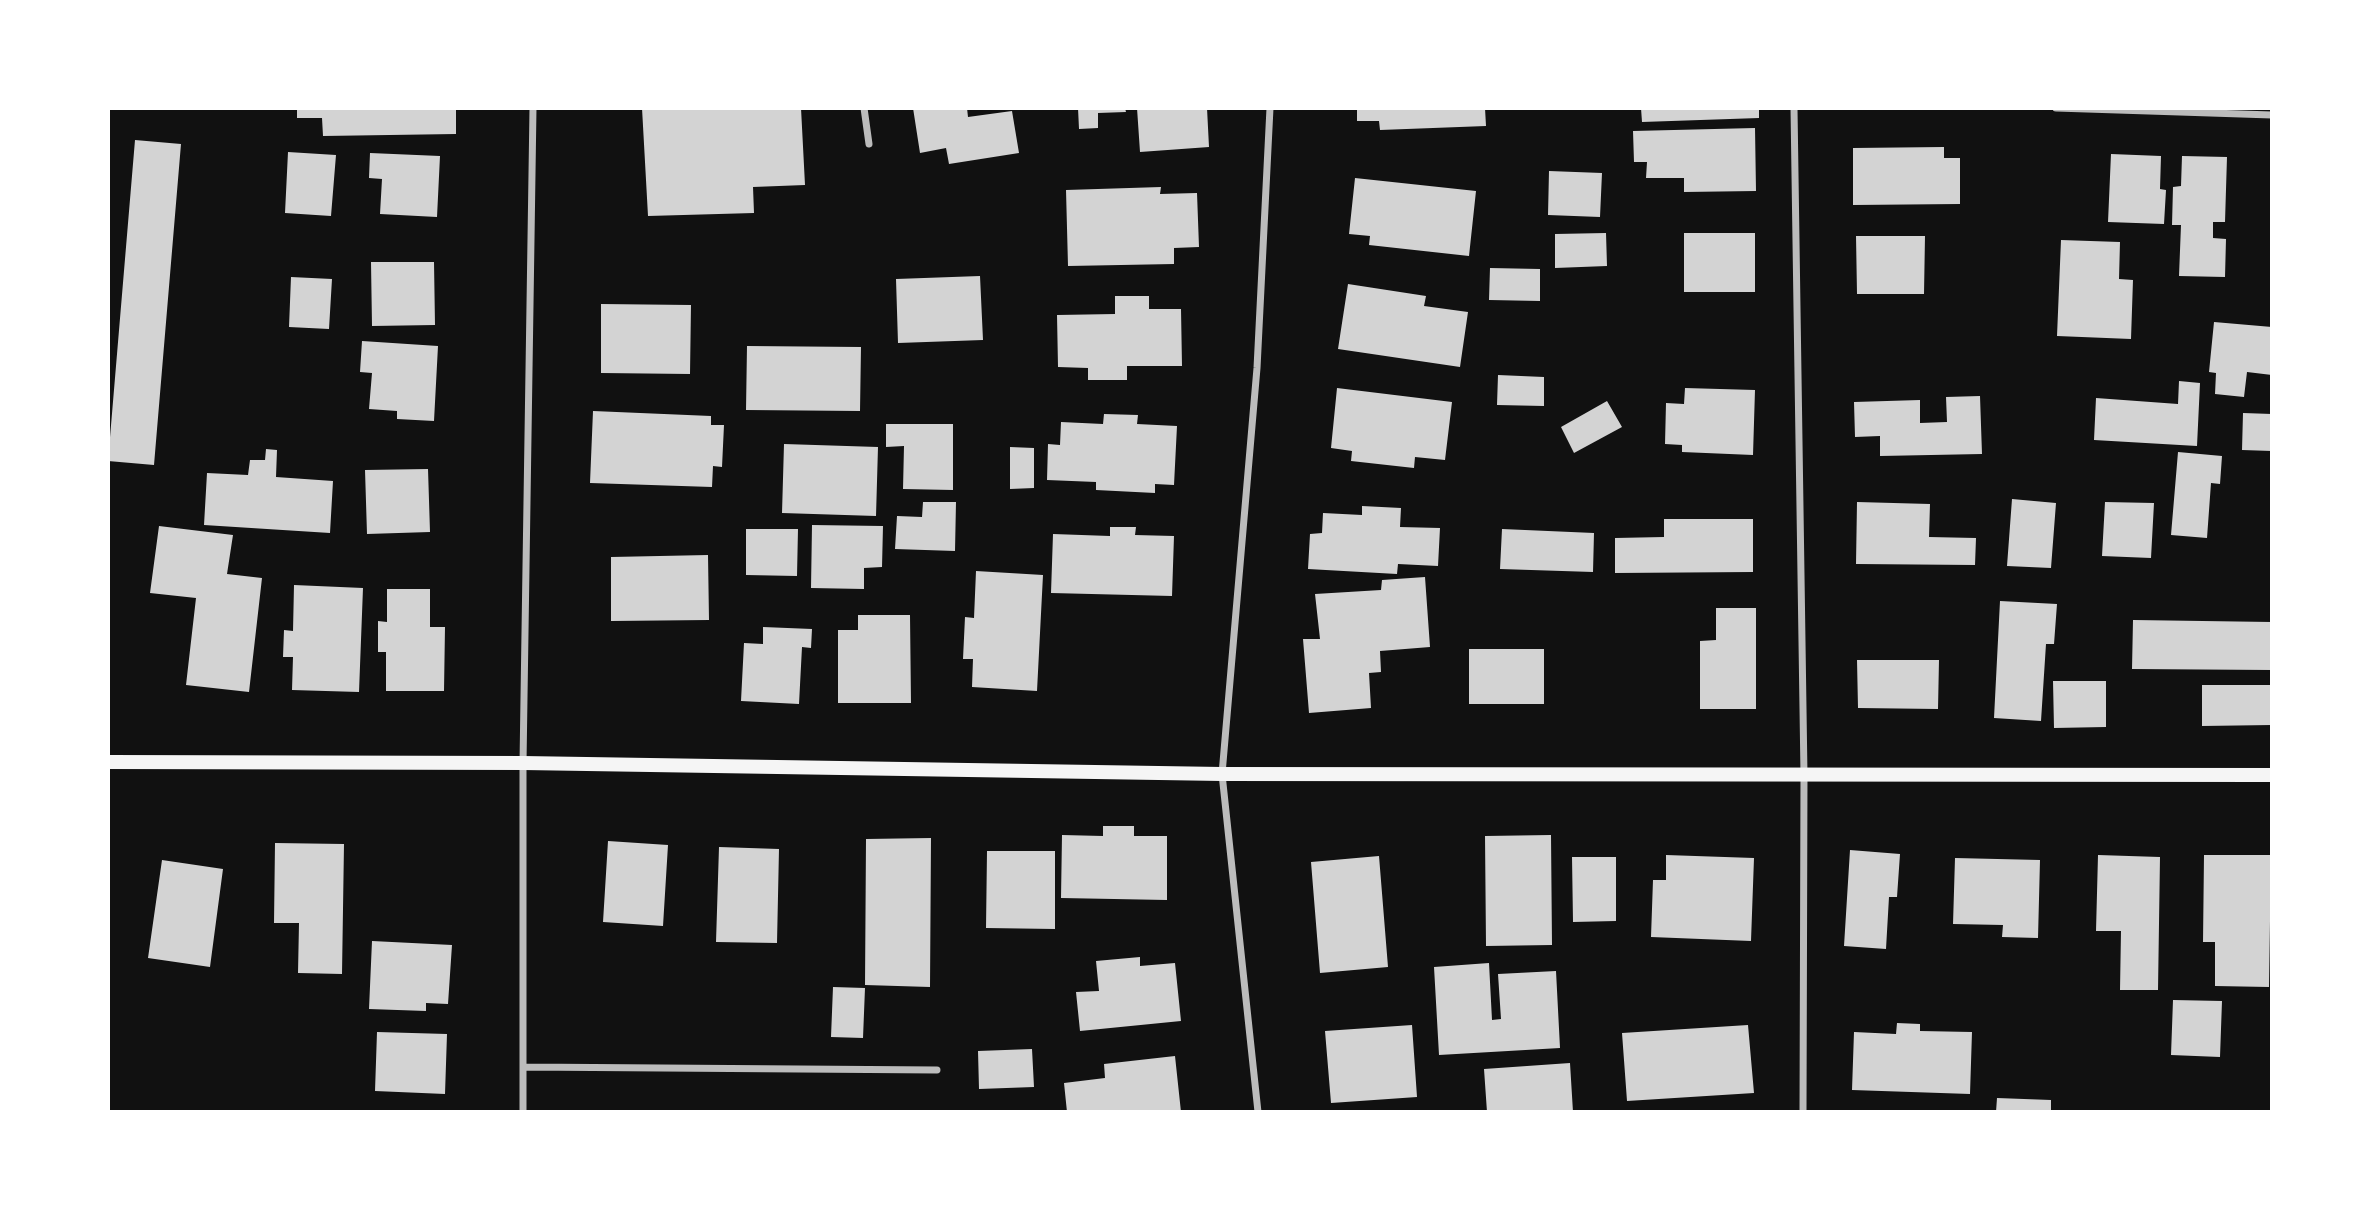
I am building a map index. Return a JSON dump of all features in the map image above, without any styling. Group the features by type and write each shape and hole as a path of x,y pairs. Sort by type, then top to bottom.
{"main road":[{"path":"108,762 523,763 1222,774 2272,775"}],"street":[{"path":"523,1111 523,763 533,108"},
{"path":"864,108 869,144"},
{"path":"1258,1111 1222,774 1257,368 1270,108"},
{"path":"1794,108 1804,775 1803,1111"},
{"path":"2056,108 2272,114"},
{"path":"524,1067 937,1070"}],"building":[{"path":"297,108 456,108 456,134 323,136 322,118 297,118"},
{"path":"642,108 801,108 805,185 753,187 754,213 648,216"},
{"path":"913,108 967,108 968,117 1012,111 1019,153 949,164 946,148 920,153"},
{"path":"1078,108 1125,108 1126,112 1098,113 1098,128 1079,129"},
{"path":"1137,108 1207,108 1209,147 1140,152"},
{"path":"1357,108 1485,108 1486,126 1380,130 1379,121 1357,121"},
{"path":"1641,108 1759,108 1759,118 1642,122"},
{"path":"1755,128 1756,191 1684,192 1684,178 1646,178 1647,162 1634,162 1633,131"},
{"path":"135,140 181,144 154,465 108,461"},
{"path":"1944,147 1944,158 1960,158 1960,204 1853,205 1853,148"},
{"path":"288,152 336,155 331,216 285,213"},
{"path":"370,153 440,156 437,217 380,214 382,179 369,178"},
{"path":"2111,154 2161,156 2160,189 2166,190 2164,224 2108,222"},
{"path":"2182,156 2227,157 2225,222 2213,222 2213,238 2226,239 2225,277 2179,276 2181,225 2172,225 2173,187 2181,186"},
{"path":"1549,171 1602,173 1600,217 1548,215"},
{"path":"1355,178 1476,191 1469,256 1369,245 1370,236 1349,234"},
{"path":"1161,187 1160,194 1197,193 1199,247 1174,248 1174,264 1068,266 1066,190"},
{"path":"1606,233 1607,266 1555,268 1555,234"},
{"path":"1684,233 1755,233 1755,292 1684,292"},
{"path":"1856,236 1925,236 1924,294 1857,294"},
{"path":"2061,240 2120,242 2119,279 2133,280 2131,339 2057,336"},
{"path":"371,262 434,262 435,325 372,326"},
{"path":"1490,268 1540,269 1540,301 1489,300"},
{"path":"980,276 983,340 898,343 896,279"},
{"path":"291,277 332,279 329,329 289,327"},
{"path":"1348,284 1426,296 1424,306 1468,312 1460,367 1338,349"},
{"path":"1115,296 1149,296 1149,309 1181,309 1182,366 1127,366 1127,380 1088,380 1088,368 1058,367 1057,315 1115,314"},
{"path":"601,304 691,305 690,374 601,373"},
{"path":"2214,322 2272,327 2272,375 2247,372 2244,397 2215,394 2216,373 2209,372"},
{"path":"362,341 438,346 434,421 397,419 397,411 369,409 372,373 360,372"},
{"path":"747,346 861,347 860,411 746,410"},
{"path":"1498,375 1544,377 1544,406 1497,405"},
{"path":"2179,381 2200,383 2197,446 2094,440 2096,398 2178,404"},
{"path":"1337,388 1452,402 1445,460 1415,457 1414,468 1351,461 1352,451 1331,448"},
{"path":"1685,388 1755,390 1753,455 1682,452 1682,445 1665,444 1666,403 1684,404"},
{"path":"1980,396 1982,454 1880,456 1880,436 1855,437 1854,402 1920,400 1920,423 1947,422 1946,397"},
{"path":"1607,401 1622,427 1574,453 1561,427"},
{"path":"593,411 711,416 711,425 724,425 722,467 713,466 712,487 590,483"},
{"path":"2243,413 2272,414 2272,451 2242,450"},
{"path":"1104,414 1138,415 1137,424 1177,426 1174,485 1155,484 1155,493 1096,490 1096,482 1047,480 1048,444 1060,445 1061,422 1103,424"},
{"path":"886,424 953,424 953,490 903,489 904,446 886,447"},
{"path":"784,444 878,447 876,516 782,513"},
{"path":"1010,447 1034,448 1034,488 1010,489"},
{"path":"266,449 277,450 276,477 333,481 330,533 204,525 207,473 248,475 250,460 265,460"},
{"path":"2178,452 2222,456 2220,484 2211,483 2207,538 2171,535"},
{"path":"428,469 430,532 367,534 365,470"},
{"path":"2012,499 2056,503 2051,568 2007,566"},
{"path":"923,502 956,502 955,551 895,549 897,516 922,517"},
{"path":"1857,502 1930,504 1929,537 1976,538 1975,565 1856,564"},
{"path":"2105,502 2154,503 2151,558 2102,556"},
{"path":"1362,506 1401,508 1400,527 1440,528 1438,566 1398,564 1397,574 1308,569 1310,534 1322,533 1323,513 1362,515"},
{"path":"1664,519 1753,519 1753,572 1615,573 1615,538 1664,537"},
{"path":"812,525 883,526 882,567 864,568 864,589 811,588"},
{"path":"159,526 233,535 227,574 262,578 249,692 186,685 196,598 150,593"},
{"path":"1110,527 1136,527 1135,535 1174,536 1172,596 1051,593 1053,534 1110,536"},
{"path":"746,529 798,529 797,576 746,575"},
{"path":"1502,529 1594,533 1593,572 1500,569"},
{"path":"708,555 709,620 611,621 611,557"},
{"path":"976,571 1043,575 1037,691 972,687 973,659 963,659 965,617 974,618"},
{"path":"1425,577 1430,647 1380,651 1381,672 1369,673 1371,708 1309,713 1303,639 1320,639 1315,594 1381,590 1382,580"},
{"path":"294,585 363,588 359,692 292,690 293,657 283,657 284,630 293,631"},
{"path":"387,589 430,589 430,627 445,627 444,691 386,691 386,652 378,652 378,621 387,622"},
{"path":"2000,601 2057,604 2054,644 2046,644 2041,721 1994,718"},
{"path":"1716,608 1756,608 1756,709 1700,709 1700,641 1716,640"},
{"path":"858,615 910,615 911,703 838,703 838,630 858,630"},
{"path":"2133,620 2272,622 2272,670 2132,669"},
{"path":"763,627 812,629 811,648 802,647 799,704 741,701 744,643 763,644"},
{"path":"1469,649 1544,649 1544,704 1469,704"},
{"path":"1857,660 1939,660 1938,709 1858,708"},
{"path":"2053,681 2106,681 2106,727 2054,728"},
{"path":"2202,685 2272,685 2272,725 2202,726"},
{"path":"1103,826 1134,826 1134,836 1167,836 1167,900 1061,898 1062,835 1103,836"},
{"path":"1551,835 1552,945 1486,946 1485,836"},
{"path":"931,838 930,987 865,985 866,839"},
{"path":"608,841 668,845 663,926 603,922"},
{"path":"275,843 344,844 342,974 298,973 299,923 274,923"},
{"path":"719,847 779,849 777,943 716,942"},
{"path":"1850,850 1900,854 1897,897 1889,897 1886,949 1844,946"},
{"path":"987,851 1055,851 1055,929 986,928"},
{"path":"1666,855 1754,858 1751,941 1651,937 1653,880 1666,880"},
{"path":"2098,855 2160,857 2158,990 2120,990 2121,931 2096,931"},
{"path":"2204,855 2271,855 2269,987 2215,986 2215,942 2203,942"},
{"path":"1379,856 1388,967 1320,973 1311,862"},
{"path":"1572,857 1616,857 1616,921 1573,922"},
{"path":"1955,858 2040,860 2038,938 2002,937 2003,925 1953,924"},
{"path":"162,860 223,869 210,967 148,958"},
{"path":"372,941 452,945 448,1004 426,1003 426,1011 369,1009"},
{"path":"1140,957 1140,966 1175,963 1181,1021 1080,1031 1076,992 1099,991 1096,961"},
{"path":"1489,963 1492,1020 1501,1019 1498,974 1556,971 1560,1048 1439,1055 1434,967"},
{"path":"833,987 865,988 863,1038 831,1037"},
{"path":"2173,1000 2222,1001 2220,1057 2171,1055"},
{"path":"1897,1023 1920,1024 1920,1031 1972,1032 1970,1094 1852,1090 1854,1032 1896,1034"},
{"path":"1412,1025 1417,1097 1331,1103 1325,1031"},
{"path":"1748,1025 1754,1093 1627,1101 1622,1033"},
{"path":"377,1032 447,1034 445,1094 375,1091"},
{"path":"1032,1049 1034,1087 979,1089 978,1051"},
{"path":"1175,1056 1181,1112 1067,1112 1064,1083 1105,1078 1104,1064"},
{"path":"1570,1063 1573,1112 1487,1112 1484,1069"},
{"path":"1997,1098 2051,1100 2051,1112 1996,1112"}]}
